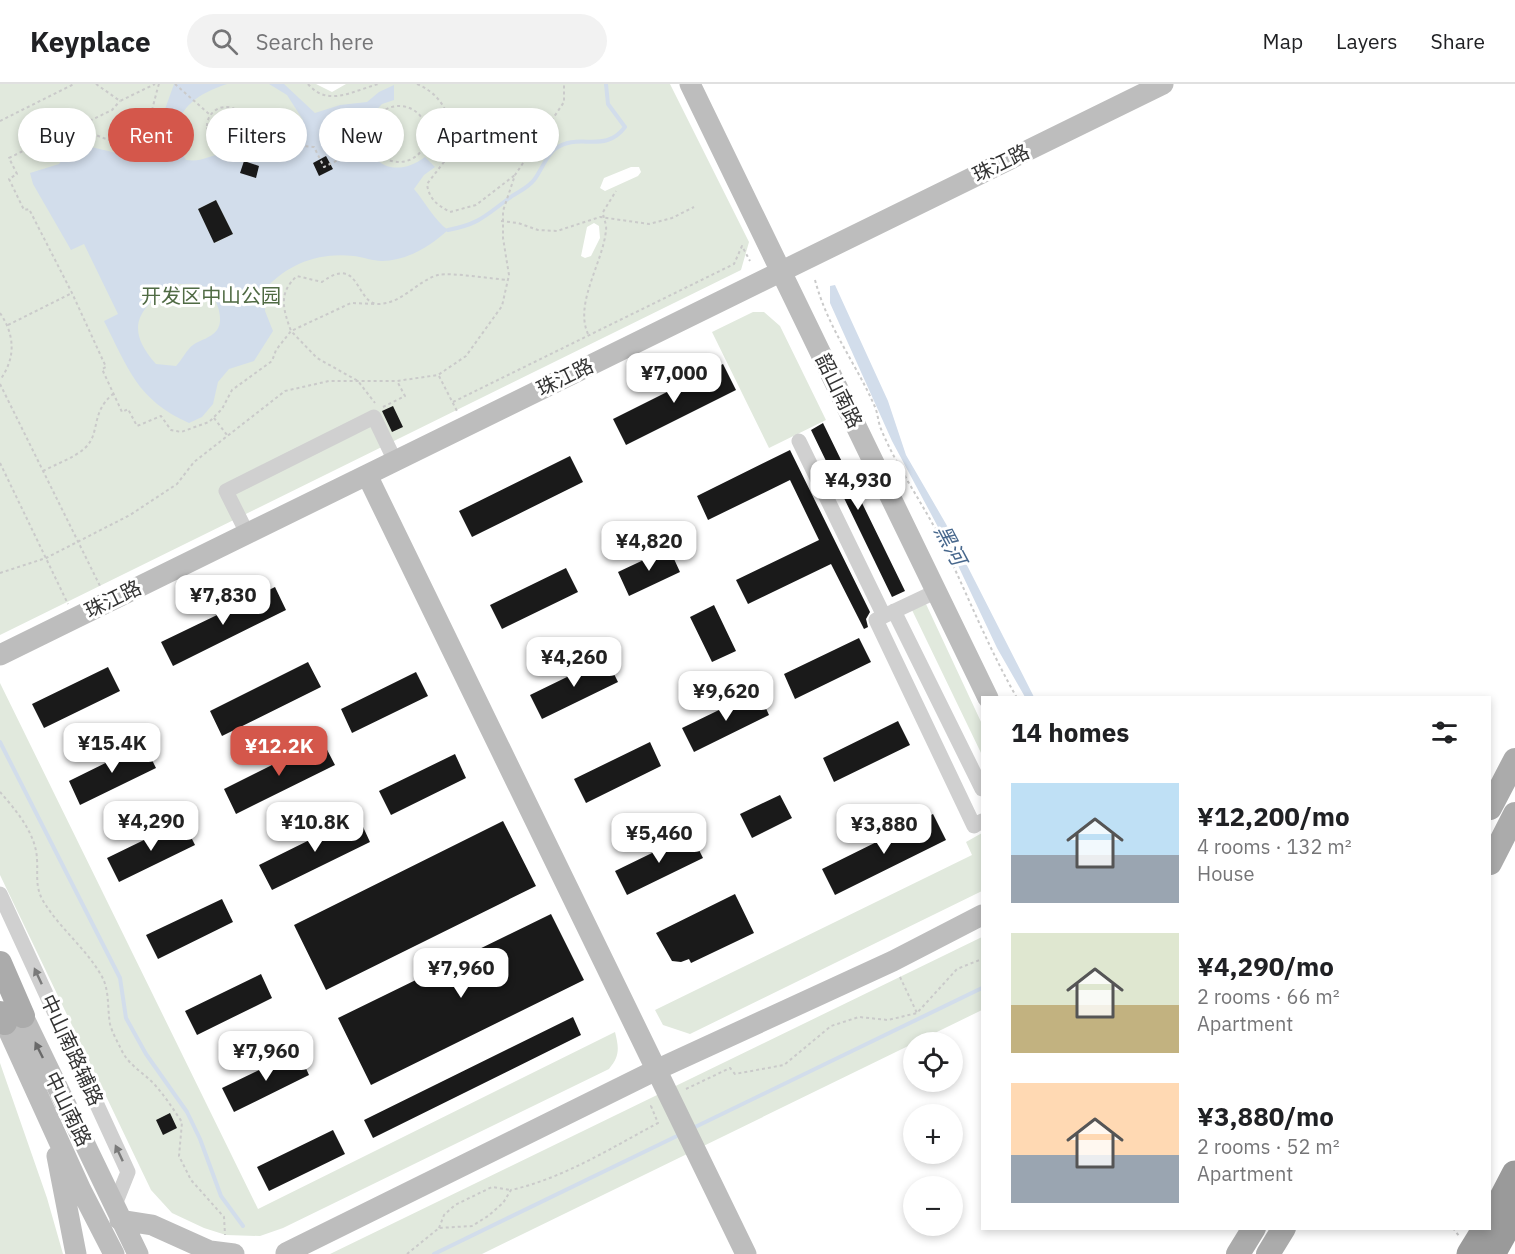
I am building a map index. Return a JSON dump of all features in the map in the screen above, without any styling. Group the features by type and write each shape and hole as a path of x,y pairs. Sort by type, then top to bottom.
{"highway":[{"path":"1470,1254 1496,1228 1515,1174"}],"main road":[{"path":"1491,806 1515,760"},
{"path":"1491,861 1515,814"},
{"name":"中山南路","path":"0,963 9,1017"},
{"path":"1238,1254 1253,1230"},
{"path":"1268,1254 1283,1230"}],"street":[{"name":"韶山南路","path":"690,84 987,696"},
{"name":"珠江路","path":"0,655 1163,84"},
{"path":"247,533 226,491 374,417 395,461"},
{"path":"799,441 981,787"},
{"path":"367,475 746,1254"},
{"path":"936,591 876,620 974,825 981,822"},
{"name":"中山南路辅路","path":"0,894 128,1173 117,1213"},
{"path":"275,1254 286,1254 656,1070 892,961 981,916"},
{"name":"中山南路","path":"9,1017 138,1254"},
{"name":"中山南路","path":"9,1017 48,1118 114,1254"},
{"path":"48,1118 76,1254"},
{"path":"81,1190 90,1254"},
{"path":"117,1213 152,1225 210,1251 230,1253"},
{"path":"117,1213 188,1254"},
{"path":"1255,1230 1268,1254"}],"path":[{"path":"0,121 74,84"},
{"path":"96,84 120,101"},
{"path":"96,118 112,110 120,101 157,84"},
{"path":"96,136 117,143 141,131 149,119 157,84"},
{"path":"175,84 206,111"},
{"path":"308,84 314,92 335,98 379,84"},
{"path":"417,84 440,100 445,108"},
{"path":"444,162 427,184 428,192 435,204 450,212 476,205 515,175 564,102 564,84"},
{"path":"390,108 396,105 405,106 416,112"},
{"path":"307,146 314,147 319,157"},
{"path":"18,154 9,158 17,174 9,179 24,210 29,209 72,292 106,367 102,369 122,412 128,409 137,426 161,416 171,430 181,432 209,422 222,409 232,390 272,361 276,350 291,331 351,303 374,304 395,301 439,275 508,280"},
{"path":"322,162 324,167 334,162"},
{"path":"0,573 46,558 130,515 177,484 194,462 285,391 329,381 397,381 438,375 466,356 502,306 508,280 501,221 515,175"},
{"path":"589,336 583,323 583,310 605,239 607,227 603,212 616,191"},
{"path":"501,221 518,223 538,230 557,231 592,219 603,218 650,224 672,218 694,207"},
{"path":"453,402 734,264 742,246 750,261"},
{"path":"374,304 366,297 358,282 343,273 322,282 297,276 287,285 282,300 291,331 317,358 358,381 369,392 378,409 405,396 397,381"},
{"path":"815,280 822,308 876,408 881,428 913,492 937,531 993,654 1016,696"},
{"path":"8,325 72,292"},
{"path":"0,313 8,325 13,340 12,356 0,382 108,602"},
{"path":"438,375 465,427"},
{"path":"43,471 86,447 94,433 100,406 114,393"},
{"path":"213,418 227,435"},
{"path":"0,464 75,618"},
{"path":"0,792 18,812 28,833 37,857 36,883 41,897 53,916 81,947 102,976 107,991 110,1026 122,1052 135,1069 154,1084 182,1122 179,1156 191,1180 224,1217 230,1253"},
{"path":"407,1254 416,1250 439,1228 444,1215 455,1205 492,1187 511,1190 536,1184 579,1165 658,1123 651,1106 673,1104 730,1068 735,1074 784,1065 831,1026 859,1017 888,1020 917,1013 957,969 981,959"},
{"path":"892,961 917,1013"},
{"path":"439,1228 472,1226 503,1203 511,1190"}],"green space":[{"name":"开发区中山公园","path":"0,84 316,84 332,92 346,84 670,84 749,242 741,270 0,635","holes":["631,167 639,167 641,172 638,176 605,191 600,188 604,178","594,223 599,226 600,238 591,256 585,258 581,256 587,227"]},
{"path":"753,312 764,312 780,326 826,420 769,448 712,332"},
{"path":"926,604 981,722 981,753 912,610"},
{"path":"0,683 258,1209 615,1032 618,1052 613,1064 609,1069 283,1228 260,1236 226,1235 204,1228 172,1213 151,1190 0,875"},
{"path":"981,834 981,891 690,1034 663,1025 655,1010 972,855 966,842"},
{"path":"981,937 981,1010 937,1032 903,1032 903,1049 482,1254 330,1254"},
{"path":"0,1063 47,1198 63,1254 0,1254"}],"water":[{"path":"174,84 227,84 201,95 187,108 165,108"},
{"path":"269,84 284,84 315,113 319,112 319,162 380,162 391,167 401,167 416,162 430,162 435,167 424,175 414,189 434,216 448,230 426,247 400,258 382,261 341,255 317,258 295,266 275,279 266,288 265,311 273,331 254,361 229,369 218,382 213,404 202,417 189,423 157,404 136,381 104,321 118,314 84,244 71,250 33,184 30,173 60,162 96,162 96,148 108,151 108,162 194,162 194,160 206,159 206,162 307,162 307,108 295,108 287,95","holes":["216,200 233,234 215,243 198,209","179,284 193,284 206,288 216,302 220,314 217,330 191,347 176,366 156,364 140,339 138,328 140,318 146,308 165,292"]},
{"path":"394,85 394,100 382,104 378,108 331,108 367,102 379,92"},
{"name":"黑河","path":"835,285 888,401 906,455 946,524 1033,696 1024,696 997,648 954,557 892,441 830,303 830,286"}],"building":[{"path":"319,160 319,162 329,162 333,169 319,176 313,163"},
{"path":"244,162 259,166 256,178 240,173"},
{"path":"216,200 233,234 214,243 198,209"},
{"path":"723,364 736,390 626,445 613,419"},
{"path":"393,406 403,427 392,432 382,411"},
{"path":"823,423 905,591 892,597 811,430"},
{"path":"790,450 870,612 866,619 868,627 864,629 831,564 748,604 736,580 819,540 790,480 708,520 697,496"},
{"path":"570,456 583,482 472,537 459,511"},
{"path":"669,548 680,572 629,596 618,572"},
{"path":"566,568 578,592 502,629 490,605"},
{"path":"275,587 286,610 173,666 161,642"},
{"path":"714,605 736,651 712,662 690,617"},
{"path":"859,638 871,662 795,699 784,674"},
{"path":"606,658 618,682 542,719 530,695"},
{"path":"308,662 321,687 222,736 210,711"},
{"path":"108,667 120,691 44,728 32,704"},
{"path":"416,672 428,696 352,733 341,709"},
{"path":"758,691 769,715 694,752 682,728"},
{"path":"898,721 910,745 834,782 823,758"},
{"path":"322,740 335,765 236,814 224,789"},
{"path":"650,742 661,766 586,803 574,779"},
{"path":"144,744 156,768 80,805 69,781"},
{"path":"455,754 466,778 391,815 379,791"},
{"path":"780,795 792,818 752,838 740,814"},
{"path":"933,814 946,840 835,895 822,869"},
{"path":"358,816 370,842 272,890 259,865"},
{"path":"183,821 195,845 119,882 107,858"},
{"path":"503,821 536,886 326,990 294,925"},
{"path":"691,834 703,858 627,895 615,871"},
{"path":"735,894 754,933 691,963 689,959 681,962 672,961 656,933"},
{"path":"222,899 233,922 158,959 146,935"},
{"path":"551,914 584,980 371,1085 338,1018"},
{"path":"261,974 272,998 197,1035 185,1011"},
{"path":"573,1017 581,1035 373,1138 364,1120"},
{"path":"298,1051 309,1075 234,1112 222,1088"},
{"path":"170,1113 177,1128 163,1135 156,1120"},
{"path":"333,1130 345,1154 269,1191 257,1167"}],"waterway":[{"path":"448,230 481,219 528,186 555,149 573,142 609,140 617,135 625,127 608,104 606,84"},
{"path":"0,742 120,978 126,1018 146,1054 187,1112 200,1139 221,1196 243,1226"},
{"path":"691,1129 981,988"},
{"path":"434,1254 679,1135"}]}
